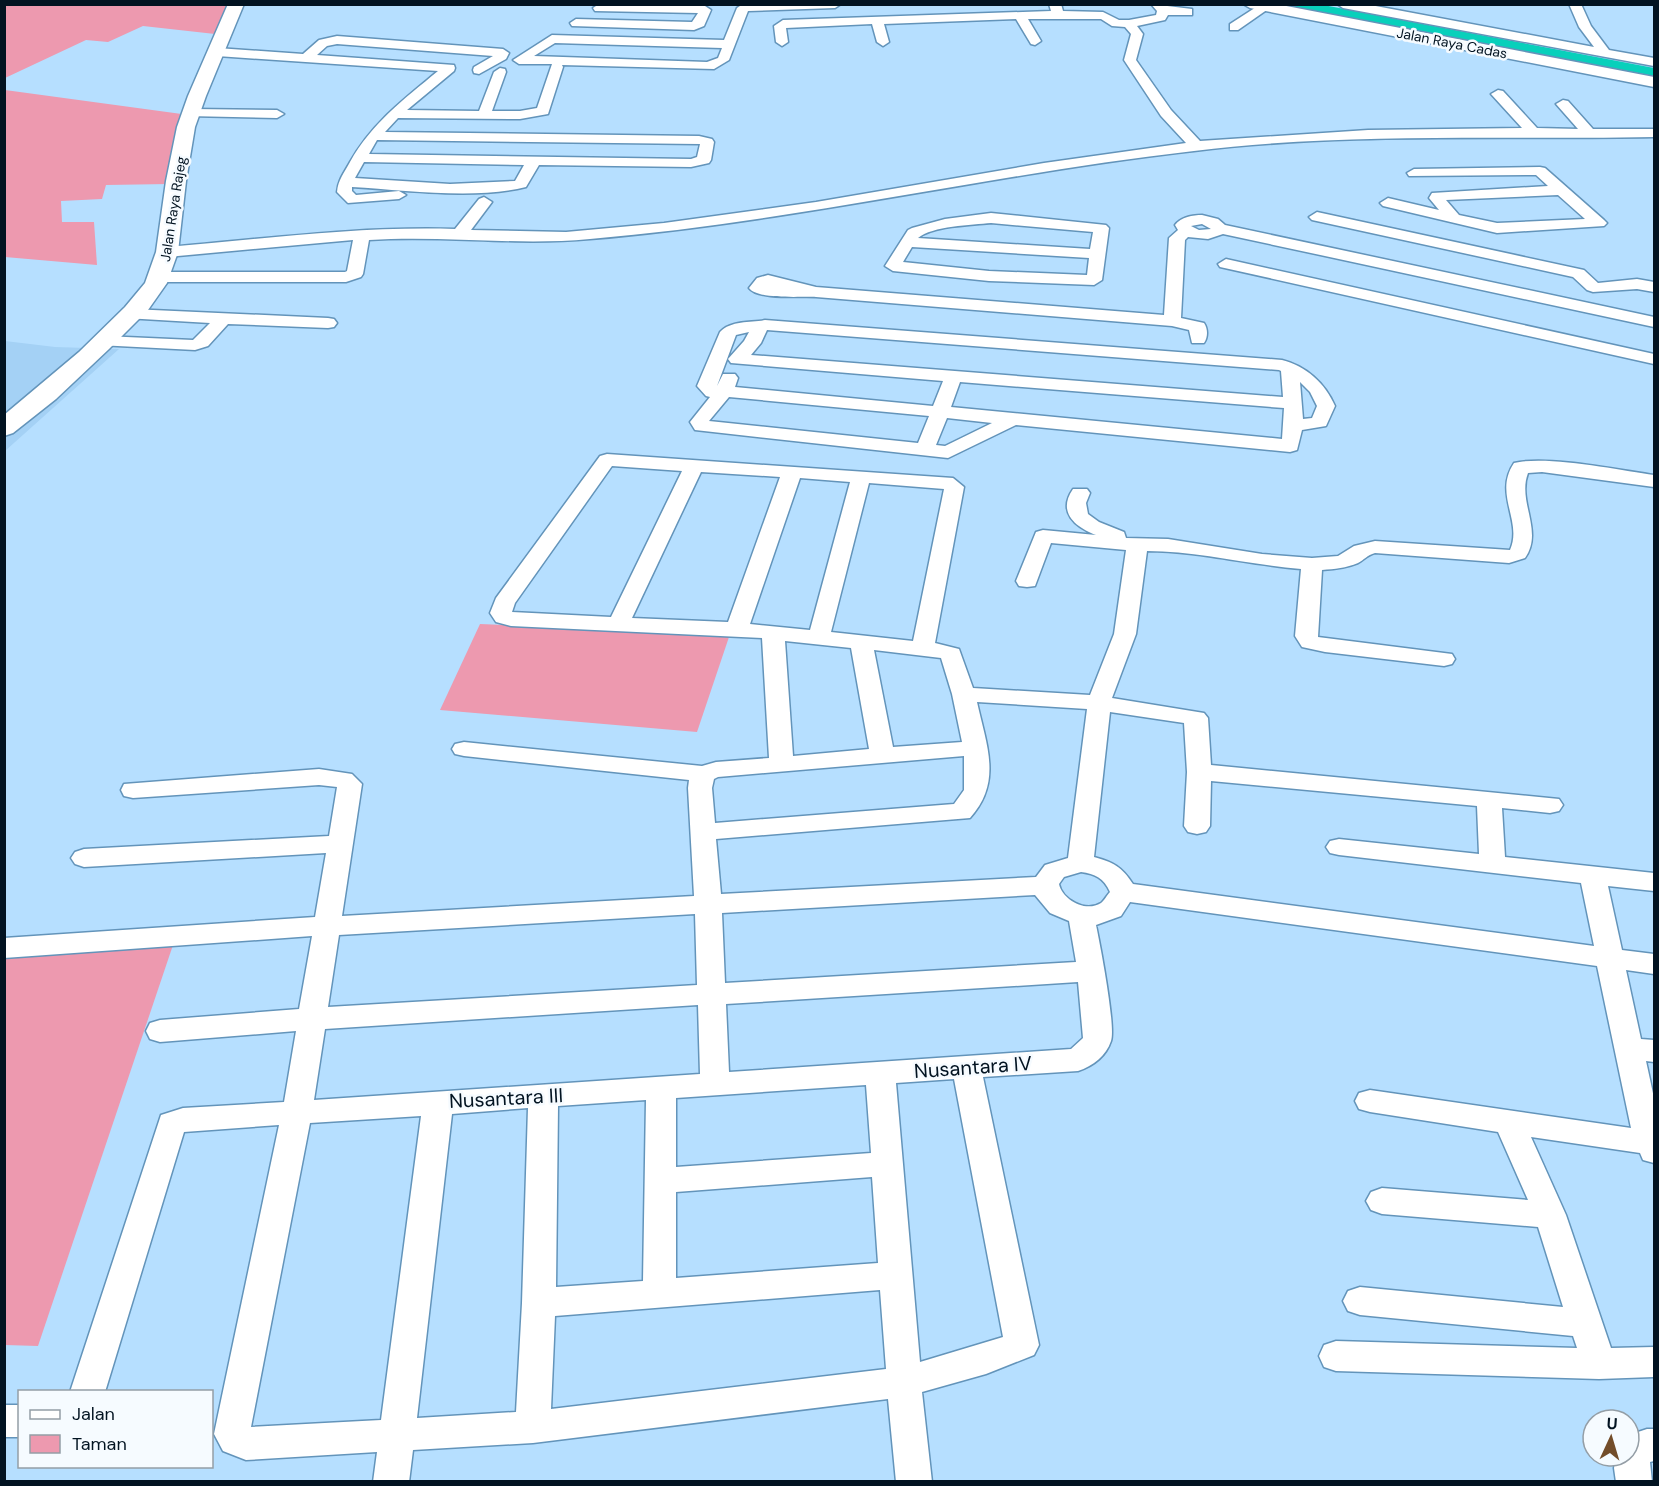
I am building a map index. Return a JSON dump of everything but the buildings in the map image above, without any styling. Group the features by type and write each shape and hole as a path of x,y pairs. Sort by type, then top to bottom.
{"main road":[{"name":"Jalan Raya Rajeg","path":"4,428 52,390 104,341 131,314 160,277 167,252 187,126 198,89 217,52 236,4"}],"street":[{"path":"1343,4 1654,62"},
{"path":"1575,4 1585,27 1605,53"},
{"path":"601,6 702,9 705,10 697,26 576,23 601,6"},
{"path":"217,52 464,69 596,63 709,66 723,60 744,6 924,24 977,23 1061,11 1103,16 1116,23 1129,24 1159,18 1160,8 1188,12"},
{"path":"1234,27 1257,6"},
{"name":"Jalan Raya Cadas","path":"1257,6 1654,82"},
{"path":"1061,11 1078,30"},
{"path":"1457,12 1472,28"},
{"path":"782,42 780,26 783,24 834,16"},
{"path":"1020,16 1035,41"},
{"path":"877,21 883,42"},
{"path":"1129,24 1137,34 1130,60 1166,112 1196,146"},
{"path":"484,114 510,66 552,39 729,44"},
{"path":"307,57 323,43 337,40 503,53 502,56 464,69 394,114 373,136 345,182 344,192 349,199 360,201 450,188 504,187 521,184 533,162"},
{"path":"510,66 557,67 596,63"},
{"path":"375,74 388,64"},
{"path":"394,114 520,115 543,111 557,67"},
{"path":"1498,94 1534,133"},
{"path":"1563,104 1589,133"},
{"path":"192,113 277,114"},
{"path":"1637,133 1654,149"},
{"path":"167,252 362,235 460,233 588,235 735,219 1196,146 1281,138 1654,133"},
{"path":"359,159 696,163 704,160 707,142 699,140 373,136"},
{"path":"1388,203 1497,228 1599,223 1537,170 1414,173"},
{"path":"1453,217 1440,202 1565,194"},
{"path":"460,233 484,202"},
{"path":"1317,217 1578,273 1593,287 1605,289 1637,284 1654,287"},
{"path":"997,218 1101,228 1096,254 1094,280 1088,281 981,275 892,266 917,231 945,224 997,218"},
{"path":"1461,317 1481,285 1493,255 1497,228"},
{"path":"1172,321 1177,238 1186,231 1207,235 1220,229 1654,322"},
{"path":"160,277 346,277 356,274 362,235"},
{"path":"908,242 1096,254"},
{"path":"925,450 954,375 950,339 996,248"},
{"path":"1537,248 1545,265"},
{"path":"1226,264 1654,359"},
{"path":"980,324 981,275"},
{"path":"816,292 950,339"},
{"path":"131,314 328,323"},
{"path":"104,341 195,345 202,342 223,319"},
{"path":"737,359 950,339 980,324 1172,321 1198,327 1198,339"},
{"path":"980,324 950,339 760,326 744,327 729,333 706,386 712,392 939,411 1290,446 1293,426 1291,371"},
{"path":"980,324 1004,342 1282,365 1303,375 1311,382 1321,392 1326,406 1324,416 1319,422 1293,426"},
{"path":"760,326 752,343 737,359 723,392 699,422 702,426 948,452 1013,419"},
{"path":"997,379 1004,342"},
{"path":"954,375 1293,403"},
{"path":"703,832 961,812 973,801 978,787 975,748 964,694 951,654 923,648 737,629 504,617 501,613 504,603 607,460 946,482 954,487 923,648"},
{"path":"1027,581 1043,537 1137,545 1168,545 1262,560 1312,564 1342,562 1361,550 1375,547 1497,558 1518,554 1523,542 1516,489 1516,473 1521,467 1528,465 1654,481"},
{"path":"619,622 694,466"},
{"path":"737,629 792,472"},
{"path":"819,637 861,476"},
{"path":"1080,493 1075,504 1075,513 1083,521 1137,545"},
{"path":"1080,863 1099,703 1125,634 1137,545"},
{"path":"1312,564 1306,636 1310,642 1444,659"},
{"path":"773,632 781,764"},
{"path":"861,641 882,755"},
{"path":"964,694 1099,703 1196,718 1199,772 1197,826"},
{"path":"464,749 702,774 716,770 975,748"},
{"path":"1199,772 1550,805"},
{"path":"702,774 700,788 708,905 715,1085"},
{"path":"133,790 319,777 342,779 350,784 310,1019 297,1111 232,1434 236,1440 246,1444 533,1427 903,1382 986,1359 1022,1345 966,1067"},
{"path":"1489,800 1493,864"},
{"path":"84,858 340,844"},
{"path":"1339,847 1654,882"},
{"path":"1080,863 1101,867 1117,878 1123,892 1120,902 1111,910 1097,915 1081,915 1066,911 1054,904 1047,895 1045,885 1050,874 1062,866 1080,863"},
{"path":"1370,1101 1509,1121 1653,1146 1641,1050 1612,960 1593,876"},
{"path":"4,948 326,926 1045,885"},
{"path":"1123,892 1654,964"},
{"name":"Nusantara IV","path":"715,1085 1078,1060 1098,1039 1091,971 1081,915"},
{"path":"160,1031 310,1019 1091,971"},
{"path":"880,1073 897,1275 903,1382 914,1482"},
{"name":"Nusantara III","path":"88,1390 172,1123 297,1111 715,1085"},
{"path":"659,1292 661,1088"},
{"path":"533,1427 539,1303 543,1097"},
{"path":"391,1482 438,1102"},
{"path":"1509,1121 1550,1215 1599,1364"},
{"path":"660,1181 887,1164"},
{"path":"1382,1201 1550,1215"},
{"path":"539,1303 897,1275"},
{"path":"1360,1301 1584,1323"},
{"path":"1336,1356 1599,1364 1654,1362"},
{"path":"1634,1482 1633,1453 1637,1447 1647,1444 1654,1445"}],"shaded area":[{"path":"5,341 55,347 119,349 5,451"}],"green space":[{"path":"4,5 230,5 215,34 143,26 108,42 86,40 5,78"},
{"path":"5,90 189,115 169,184 106,185 102,199 61,201 62,222 94,222 97,265 5,257"},
{"path":"480,624 730,634 697,732 440,710"},
{"path":"175,939 38,1346 5,1345 5,956"}],"waterway":[{"path":"1296,4 1654,72"}]}
